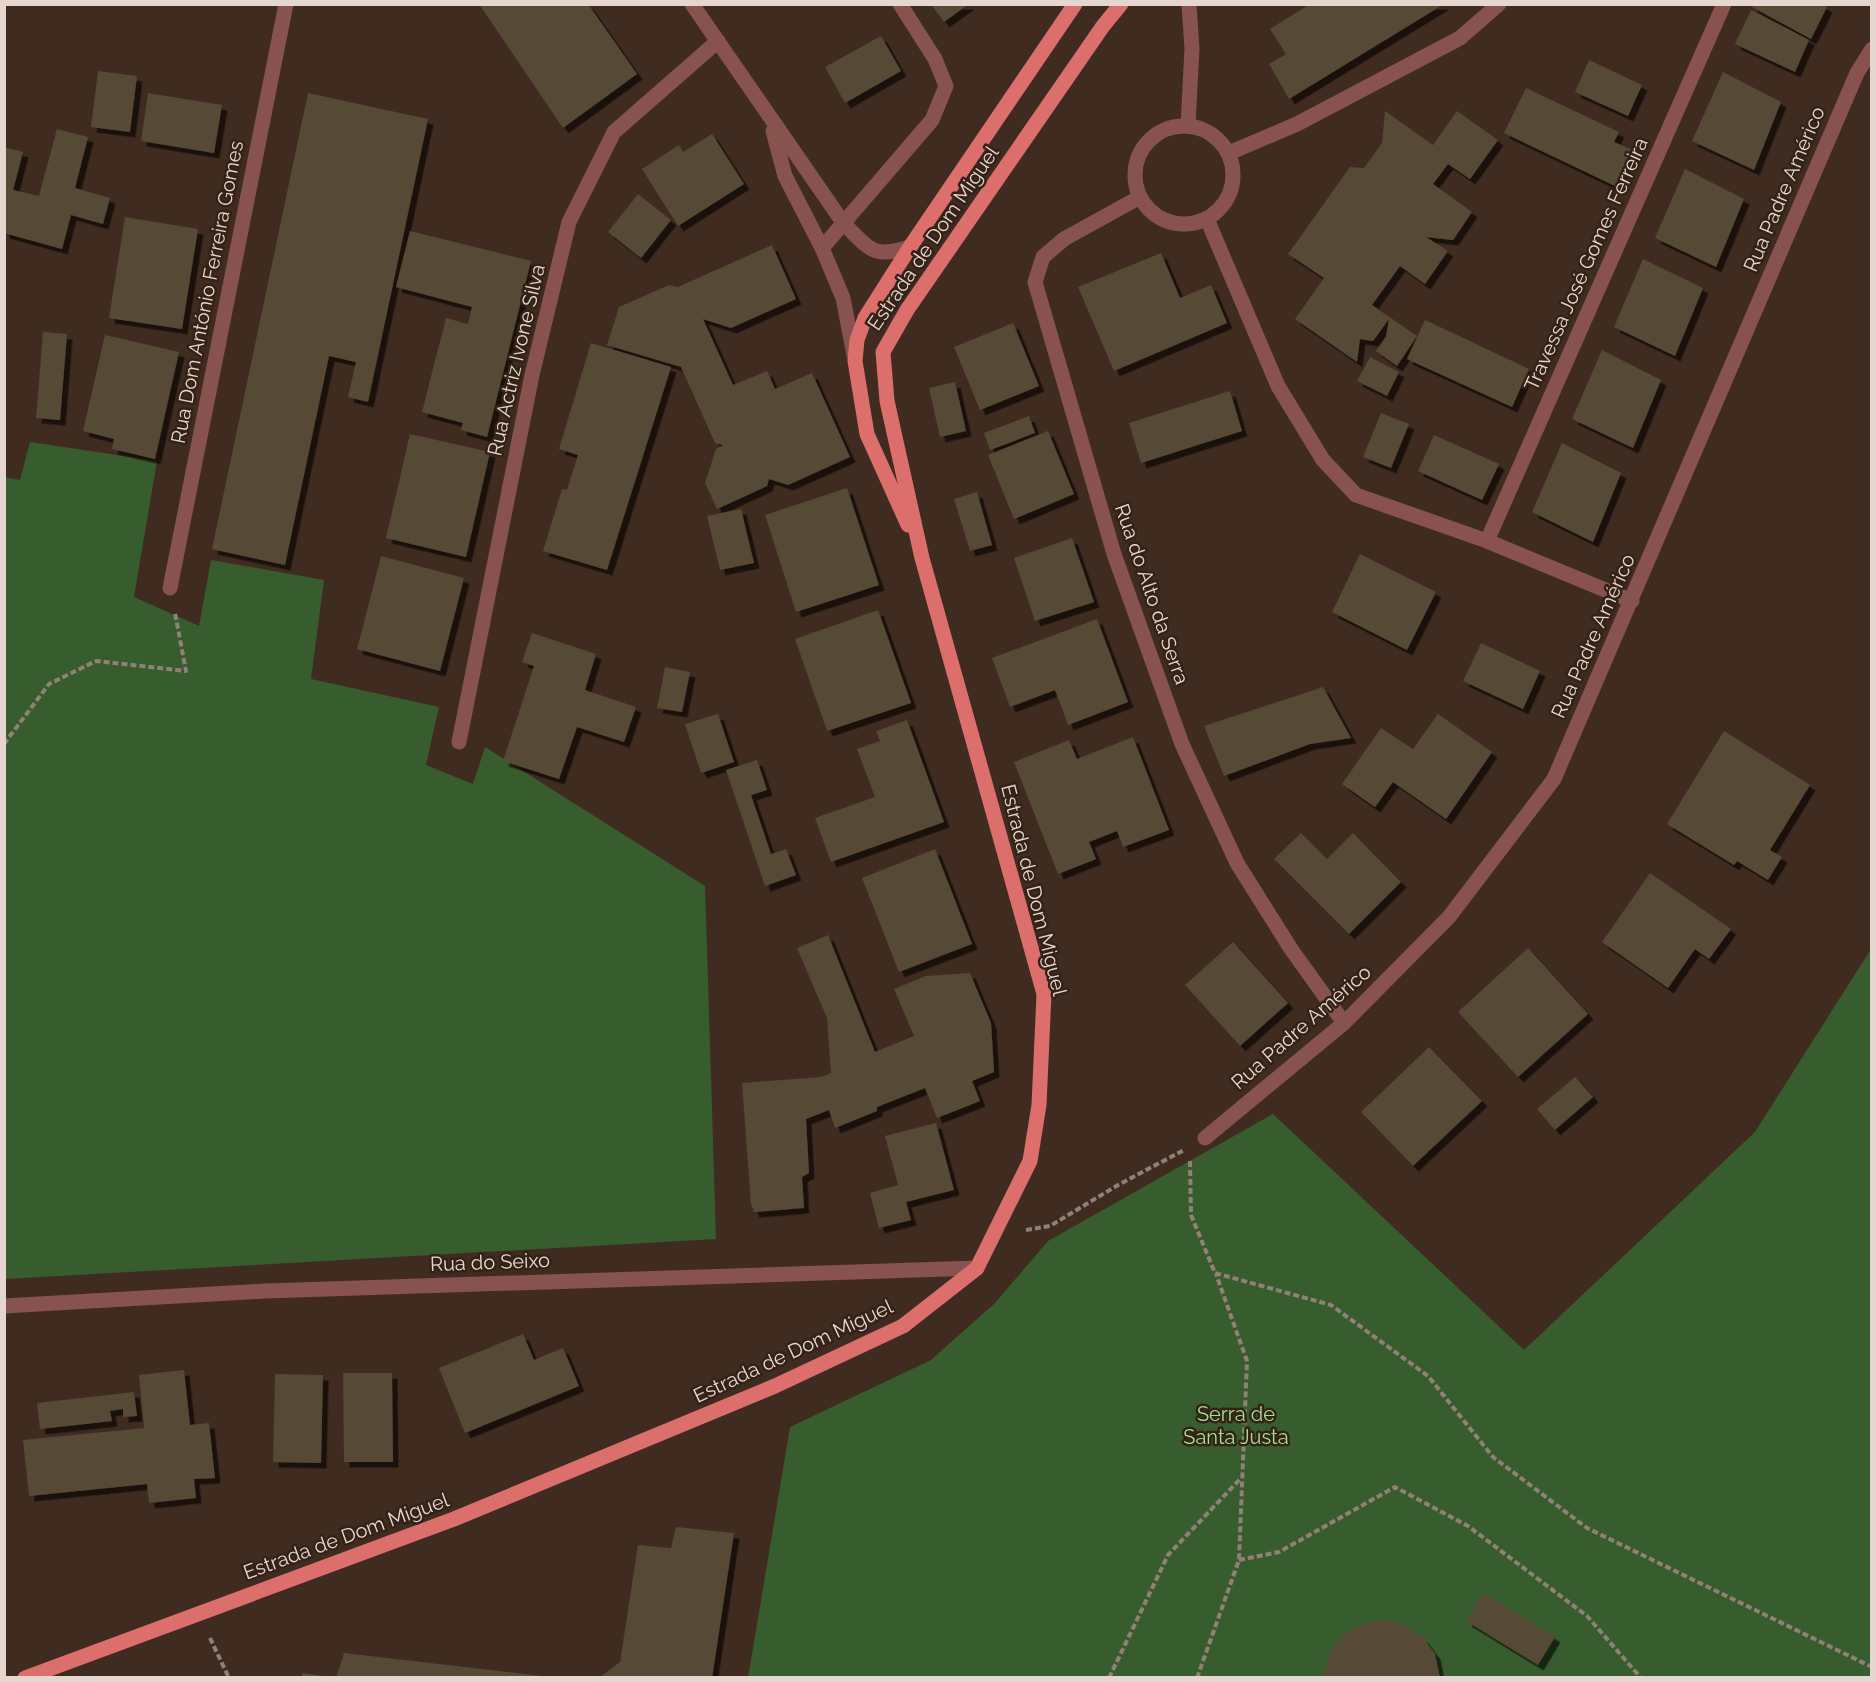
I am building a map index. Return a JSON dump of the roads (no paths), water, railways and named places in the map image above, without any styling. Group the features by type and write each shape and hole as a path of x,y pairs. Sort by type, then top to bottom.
{"main road":[{"name":"Estrada de Dom Miguel","path":"922,558 867,434 855,361 857,340 865,318 910,247 1075,4"},
{"name":"Estrada de Dom Miguel","path":"25,1677 454,1519 775,1386 903,1326 977,1268 1030,1161 1039,1105 1044,994 922,558 886,401 883,352 927,280 1102,26 1121,4"}],"street":[{"name":"Rua Dom António Ferreira Gomes","path":"170,588 286,4"},
{"name":"Estrada de Dom Miguel","path":"692,4 771,122 844,224 871,251 890,253 910,247"},
{"path":"822,248 932,120 946,86 935,59 900,4"},
{"path":"1188,125 1192,49 1189,4"},
{"path":"1229,153 1297,124 1460,38 1499,4"},
{"name":"Travessa José Gomes Ferreira","path":"1487,541 1724,4"},
{"name":"Rua Actriz Ivone Silva","path":"459,742 532,375 569,222 614,132 718,41"},
{"name":"Rua Padre Américo","path":"1205,1138 1344,1023 1449,917 1554,779 1857,73 1872,49"},
{"name":"Estrada de Dom Miguel","path":"771,122 785,176 822,248 843,298 855,361"},
{"path":"1188,125 1211,134 1229,153 1233,182 1224,204 1208,219 1193,224 1177,224 1162,219 1149,210 1140,197 1135,183 1139,154 1147,141 1159,132 1188,125"},
{"name":"Rua do Alto da Serra","path":"1140,197 1064,239 1042,257 1035,282 1114,554 1182,744 1237,863 1291,949 1344,1023"},
{"path":"1208,219 1278,386 1323,460 1356,495 1487,541 1632,601"},
{"name":"Rua do Seixo","path":"4,1306 266,1291 977,1268"}],"park label":[{"name":"Serra de Santa Justa","path":"1236,1426"}]}
